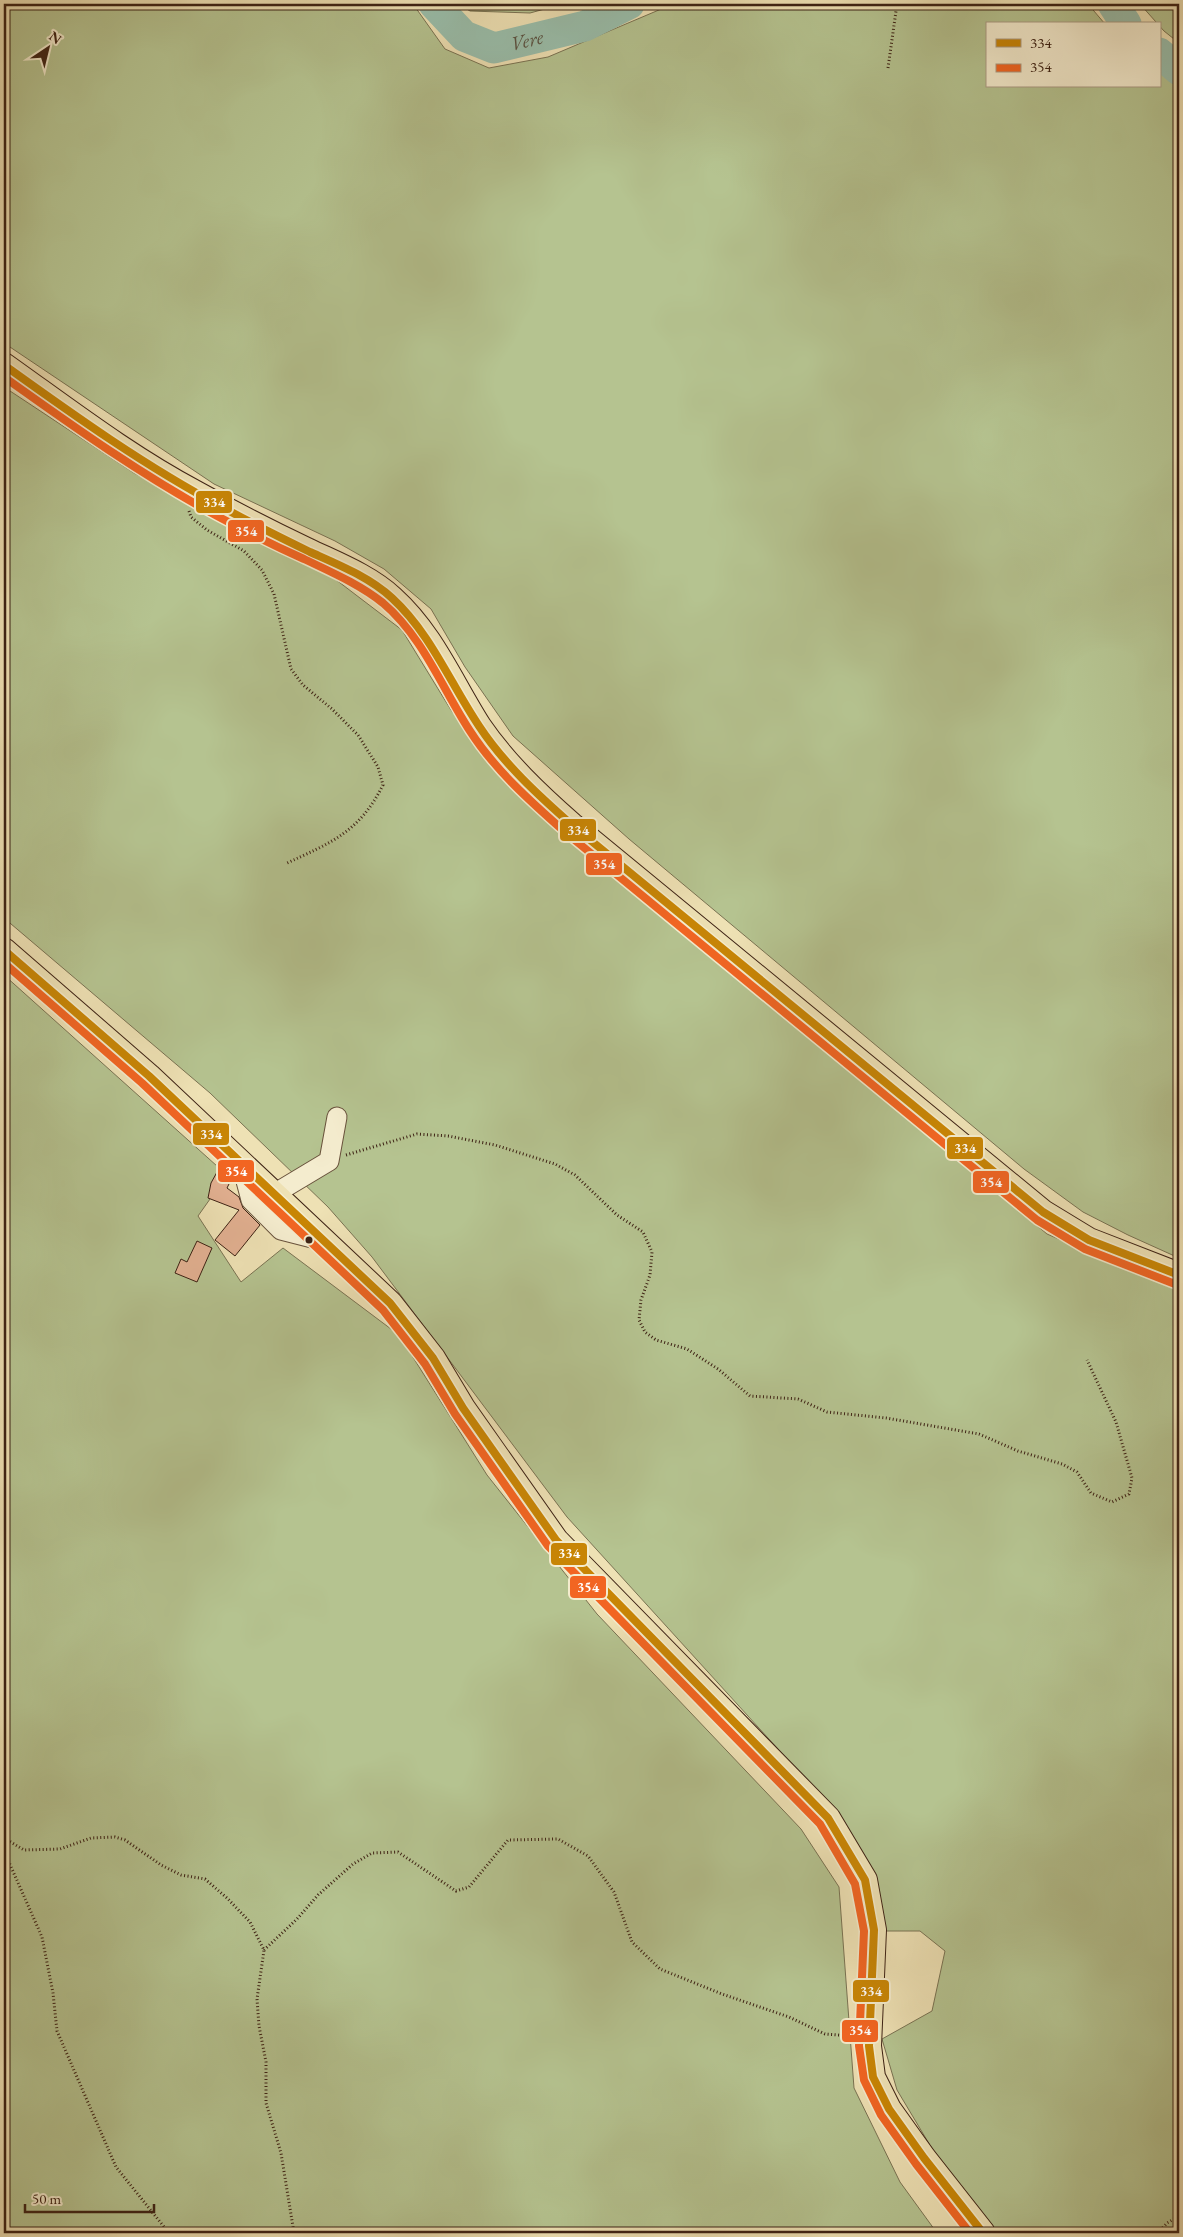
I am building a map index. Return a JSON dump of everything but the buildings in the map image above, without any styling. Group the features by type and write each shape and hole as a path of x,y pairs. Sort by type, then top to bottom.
{"main road":[{"path":"4,365 116,444 194,492 351,571 390,596 420,627 495,748 543,799 572,825 1043,1212 1089,1240 1179,1276"},
{"path":"4,950 149,1076 390,1303 433,1358 463,1408 556,1540 828,1818 865,1880 874,1930 869,2038 873,2077 889,2110 983,2233"}],"lane":[{"path":"274,1194 329,1162 337,1117"},
{"path":"241,1162 251,1200 281,1230 324,1241"}],"path":[{"path":"888,68 897,4"},
{"path":"194,492 187,507 191,517 207,530 244,551 262,570 274,594 292,669 303,685 332,708 358,735 378,767 383,785 375,801 355,824 336,841 285,864"},
{"path":"329,1162 370,1147 417,1134 448,1136 495,1145 555,1164 575,1175 617,1216 643,1232 652,1252 650,1275 642,1300 639,1320 645,1332 656,1340 687,1349 718,1369 750,1396 798,1399 827,1412 920,1423 979,1434 1018,1451 1062,1464 1077,1472 1091,1494 1112,1502 1129,1494 1132,1478 1116,1422 1087,1360"},
{"path":"4,1838 24,1850 60,1849 91,1838 115,1836 126,1840 168,1868 181,1874 205,1879 250,1922 264,1950 256,1999 266,2062 266,2102 281,2153 294,2233"},
{"path":"264,1950 297,1920 318,1894 353,1864 372,1853 398,1852 456,1891 469,1887 508,1840 558,1839 588,1856 614,1892 632,1942 660,1969 789,2017 825,2034 869,2038"},
{"path":"4,1851 42,1937 54,1993 58,2031 108,2149 116,2167 169,2233"},
{"path":"1158,2233 1166,2223 1179,2216"}],"green space":[{"path":"4,4 413,4 445,49 489,68 548,57 673,4 1088,4 1103,22 986,22 986,88 1160,88 1160,72 1179,89 1179,1258 1083,1212 1024,1169 629,839 513,736 465,667 431,609 384,569 335,541 214,484 4,343"},
{"path":"459,4 563,4 530,13 470,11"},
{"path":"1140,4 1179,4 1179,43 1164,31 1160,26 1160,22 1156,22"},
{"path":"4,387 134,473 335,579 402,630 451,710 505,778 611,870 1047,1234 1179,1291 1179,2233 998,2233 940,2162 897,2090 882,2039 932,2011 945,1951 920,1931 885,1931 849,1834 778,1749 567,1517 372,1257 328,1207 210,1093 4,918"},
{"path":"4,975 227,1175 198,1216 241,1282 283,1248 399,1335 487,1475 597,1614 801,1829 839,1887 854,2088 900,2182 937,2233 4,2233"}],"waterway":[{"name":"Vere","path":"434,4 464,36 494,48 585,26 629,4"},
{"name":"Vere","path":"1113,4 1125,22"},
{"name":"Vere","path":"1160,54 1179,70"}],"transit line":[{"name":"334","path":"4,365 84,422 165,475 255,525 374,584 392,598 418,627 479,726 499,753 534,791 572,825 1043,1212 1089,1240 1179,1275"},
{"name":"354","path":"4,377 163,485 240,528 345,579 383,603 410,631 470,731 491,759 527,797 565,832 1037,1220 1085,1249 1175,1284"},
{"name":"334","path":"4,950 149,1076 390,1303 433,1358 463,1408 556,1540 828,1818 865,1880 874,1930 869,2046 873,2077 889,2109 924,2158 983,2233"},
{"name":"354","path":"4,963 142,1083 383,1310 425,1364 455,1414 548,1546 820,1824 855,1884 864,1931 859,2046 864,2080 881,2115 916,2164 970,2233"}]}
